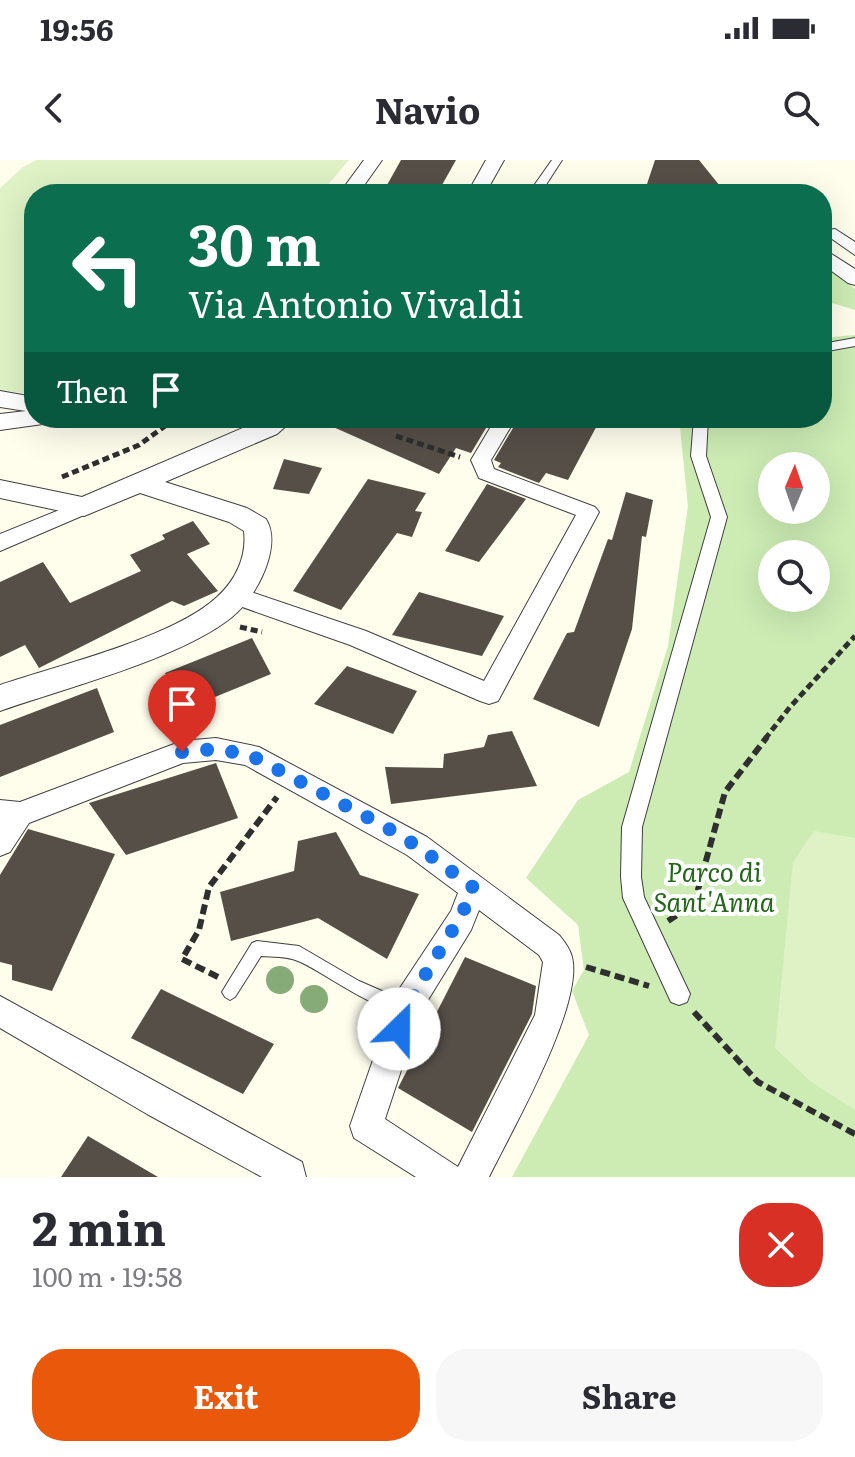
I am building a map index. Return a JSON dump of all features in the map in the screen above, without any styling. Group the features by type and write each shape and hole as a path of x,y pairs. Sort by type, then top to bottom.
{"street":[{"path":"355,184 373,160"},
{"path":"482,184 495,160"},
{"path":"541,184 557,160"},
{"path":"832,234 855,250"},
{"path":"832,253 852,277"},
{"path":"832,262 852,277"},
{"path":"832,346 855,342"},
{"path":"0,399 24,403"},
{"path":"0,407 24,406"},
{"path":"0,422 24,419"},
{"path":"0,543 268,428"},
{"path":"236,596 358,638 489,694 588,512 486,473 481,460 500,428"},
{"path":"679,994 634,898 631,877 632,827 719,517 701,474 698,428"},
{"path":"0,698 145,647 214,615 236,596 261,543 257,526 238,515 141,484"},
{"path":"0,489 84,507"},
{"path":"0,843 10,813 182,752 216,749 250,755 417,846 549,945 558,959 550,1018 471,1177"},
{"path":"446,1177 366,1126 407,1005 461,920 474,888"},
{"path":"0,1011 158,1103 240,1145 290,1174 289,1177"}],"lane":[{"path":"230,992 257,948 299,953 354,986 407,1005"}],"path":[{"path":"56,480 139,445 162,428"},
{"path":"396,436 462,458"},
{"path":"650,933 694,904 725,792 790,707 855,636"},
{"path":"213,985 219,977 182,959 199,930 209,887 292,777"},
{"path":"558,959 679,994 723,1047 758,1082 855,1134"}],"green space":[{"path":"37,160 349,160 329,184 24,184 24,393 0,390 0,188 23,167"},
{"path":"832,269 855,289 855,310 832,303"},
{"name":"Parco di Sant'Anna","path":"855,335 855,1177 512,1177 589,1035 572,991 584,970 578,925 526,878 578,800 629,772 668,646 688,506 680,428 832,428 832,337"},
{"path":"814,831 855,838 855,1110 810,1081 775,1048 793,862"}],"building":[{"path":"401,160 456,160 443,184 388,184"},
{"path":"655,160 699,160 718,184 647,184"},
{"path":"336,428 486,428 471,453 456,448 439,474"},
{"path":"513,428 596,428 568,480 546,473 539,483 498,467 501,463 494,460"},
{"path":"284,459 322,468 309,494 273,489"},
{"path":"368,479 426,493 415,511 422,512 412,537 397,533 341,610 293,591"},
{"path":"487,484 526,499 479,562 445,551"},
{"path":"626,492 653,500 646,537 642,536 632,629 599,727 533,699 567,633 574,632 608,539 612,540"},
{"path":"193,521 210,544 187,554 218,591 184,606 172,601 39,668 25,645 0,657 0,582 43,562 70,603 141,571 130,555 165,539 162,535"},
{"path":"419,592 504,616 482,656 392,635"},
{"path":"252,638 271,674 183,710 165,673"},
{"path":"347,666 417,691 393,734 314,704"},
{"path":"97,688 114,732 0,777 0,725"},
{"path":"512,731 537,786 391,804 385,767 443,768 444,754 484,747 488,735"},
{"path":"216,763 238,818 126,855 89,803"},
{"path":"28,829 115,854 52,991 12,980 12,965 0,962 0,875"},
{"path":"336,832 360,875 419,894 387,959 318,918 231,941 220,892 294,871 298,841"},
{"path":"465,957 536,986 532,1014 472,1132 398,1088"},
{"path":"161,989 274,1044 243,1094 131,1038"},
{"path":"88,1136 158,1177 61,1177"}],"route":[{"path":"182,752 216,749 250,755 384,826 474,888 461,920 407,1005 399,1029"}]}
